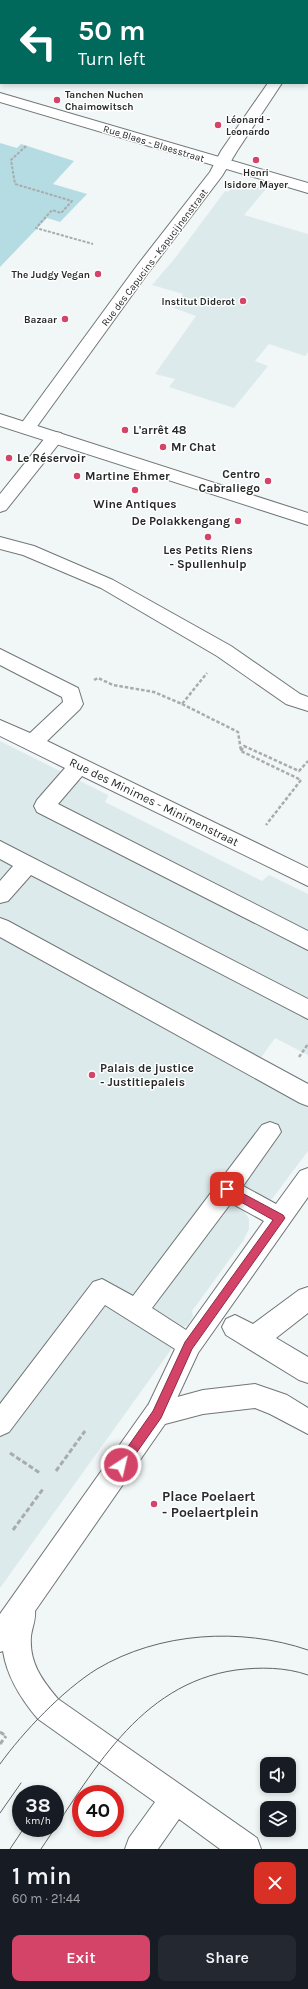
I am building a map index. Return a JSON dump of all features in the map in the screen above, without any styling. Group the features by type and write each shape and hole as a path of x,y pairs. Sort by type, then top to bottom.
{"street":[{"name":"Rue des Capucins - Kapucijnenstraat","path":"27,428 142,270 217,173 222,163 274,84"},
{"name":"Rue Blaes - Blaesstraat","path":"0,97 308,188"},
{"path":"0,420 308,519"},
{"path":"0,656 71,693 73,704 32,743"},
{"name":"Rue des Minimes - Minimenstraat","path":"0,727 308,878"},
{"path":"80,765 44,806 308,941"},
{"path":"0,849 308,1010"},
{"path":"0,894 28,864"},
{"path":"0,927 308,1096"},
{"path":"307,1368 245,1333 308,1298"},
{"path":"0,1638 157,1414 203,1402 255,1396 278,1404 308,1422"},
{"path":"23,1606 16,1642 20,1667 30,1689 48,1709 246,1849"},
{"path":"140,1849 175,1799"}],"lane":[{"path":"0,506 55,437"},
{"path":"0,543 28,550 107,584 224,652 293,699 308,704"},
{"path":"136,1311 270,1132"},
{"path":"157,1414 189,1345 308,1178"},
{"path":"227,1189 280,1218"},
{"path":"0,1424 102,1290 189,1345"}],"path":[{"path":"26,146 11,160 15,184 72,201 61,213 52,210 36,228 93,244"},
{"path":"182,704 205,675"},
{"path":"71,693 98,678 113,685 154,692 182,704 238,732 241,751"},
{"path":"241,751 244,746 299,771 308,761"},
{"path":"241,751 301,780 264,827"},
{"path":"295,1062 308,1044"},
{"path":"56,1471 85,1431"},
{"path":"6,1450 40,1473"},
{"path":"14,1530 43,1489"},
{"path":"0,1732 7,1736 0,1744"}],"shaded area":[{"path":"0,143 17,148 21,144 74,161 53,184 87,194 60,222 47,218 0,267"},
{"name":"Institut Diderot","path":"237,182 266,189 244,215 308,234 308,352 305,356 269,344 255,361 268,366 234,408 169,387 175,379 155,374 196,316 174,308 183,294 152,285 176,257 225,191 228,192"},
{"path":"0,741 108,795 105,802 262,881 269,875 308,894 308,1055 275,1038 250,1073 308,1104 308,1151 272,1199 239,1206 249,1219 249,1229 243,1241 192,1311 193,1317 187,1326 181,1327 173,1347 0,1588"}],"tram line":[{"path":"0,1764 44,1712 71,1688 97,1669 121,1657 147,1647 201,1637 228,1636 255,1638 308,1650"},
{"path":"41,1849 99,1763 121,1737 145,1713 171,1693 202,1679 236,1670 272,1668 290,1670 308,1675"},
{"path":"0,1813 21,1783"},
{"path":"10,1849 18,1837"}],"place":[{"name":"Tanchen Nuchen Chaimowitsch","path":"57,100"},
{"name":"Léonard - Leonardo","path":"218,125"},
{"name":"Henri Isidore Mayer","path":"256,160"},
{"name":"The Judgy Vegan","path":"98,274"},
{"name":"Institut Diderot","path":"243,301"},
{"name":"Bazaar","path":"65,319"},
{"name":"L'arrêt 48","path":"125,430"},
{"name":"Mr Chat","path":"163,447"},
{"name":"Le Réservoir","path":"9,458"},
{"name":"Martine Ehmer","path":"77,476"},
{"name":"Centro Cabraliego","path":"268,481"},
{"name":"Wine Antiques","path":"135,490"},
{"name":"De Polakkengang","path":"238,521"},
{"name":"Les Petits Riens - Spullenhulp","path":"208,537"},
{"name":"Palais de justice - Justitiepaleis","path":"92,1075"},
{"name":"Place Poelaert - Poelaertplein","path":"154,1504"}],"route":[{"path":"121,1465 157,1414 189,1345 280,1218 227,1189"}]}
